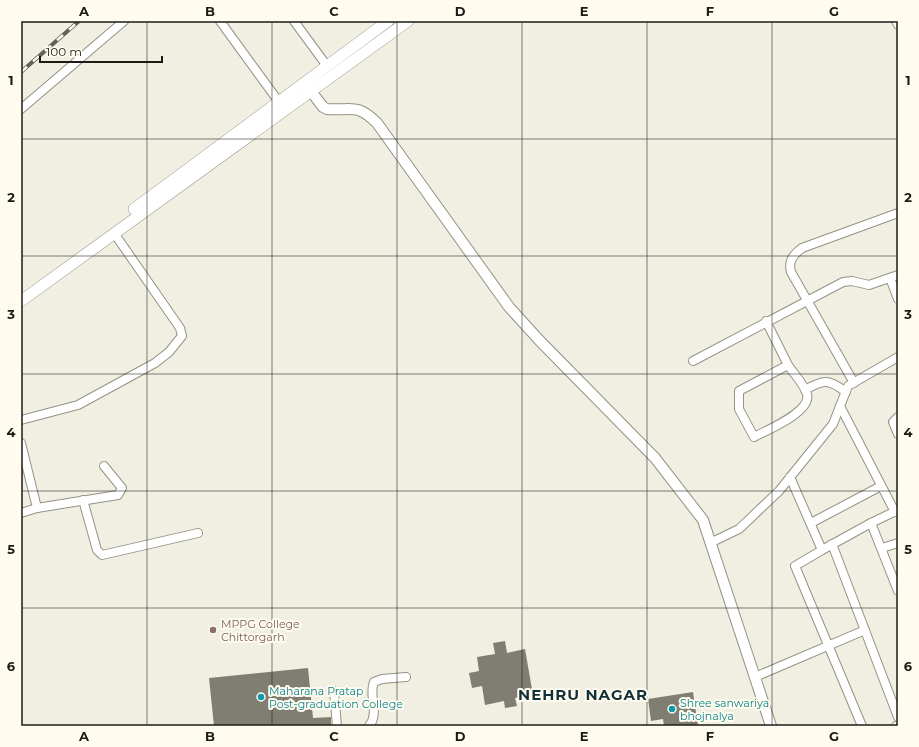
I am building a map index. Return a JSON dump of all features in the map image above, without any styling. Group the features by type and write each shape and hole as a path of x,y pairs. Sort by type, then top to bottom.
{"main road":[{"path":"21,294 388,21"},
{"path":"21,301 408,21"}],"street":[{"path":"21,109 124,21"},
{"path":"220,21 279,102"},
{"path":"294,21 327,66"},
{"path":"896,21 898,25"},
{"path":"304,83 319,103 327,109 359,110 366,112 377,123 509,307 543,344 655,458 702,520 771,726"},
{"path":"854,383 789,266 795,254 802,248 898,213"},
{"path":"21,420 78,405 155,363 169,352 182,336 180,328 114,233"},
{"path":"693,361 766,321 843,282 852,281 869,285 894,276 898,299"},
{"path":"766,321 788,365 805,390 808,400 805,406 798,413 754,437 739,409 739,391 788,365"},
{"path":"710,543 739,529 779,491 833,424 848,386 898,357"},
{"path":"805,390 818,382 825,381 836,385 846,392"},
{"path":"840,406 881,486 896,511 832,544 795,566 862,726"},
{"path":"898,417 893,422 898,434"},
{"path":"22,448 37,508"},
{"path":"21,513 37,508 111,496 121,492 120,485 104,466"},
{"path":"790,477 822,550"},
{"path":"810,523 881,486"},
{"path":"83,500 97,550 102,555 198,533"},
{"path":"871,523 898,591"},
{"path":"882,548 898,543"},
{"path":"832,544 865,630 895,700 898,717"},
{"path":"755,677 829,647 865,630"},
{"path":"369,726 374,715 372,688 374,682 382,679 406,677"},
{"path":"334,692 337,726"}],"building":[{"path":"505,641 507,653 525,649 533,695 515,698 517,706 505,708 504,701 485,705 482,686 472,688 469,673 479,671 477,657 495,654 493,643"},
{"name":"Maharana Pratap Post-graduation College","path":"308,668 313,718 331,717 331,726 214,726 209,678"},
{"name":"Shree sanwariya bhojnalya","path":"693,692 698,726 664,726 663,719 651,721 648,699"}],"railway":[{"path":"21,72 79,21"}],"place":[{"name":"MPPG College Chittorgarh","path":"213,630"},
{"name":"Maharana Pratap Post-graduation College","path":"261,697"},
{"name":"Shree sanwariya bhojnalya","path":"672,709"}],"district":[{"name":"NEHRU NAGAR","path":"583,694"}]}
